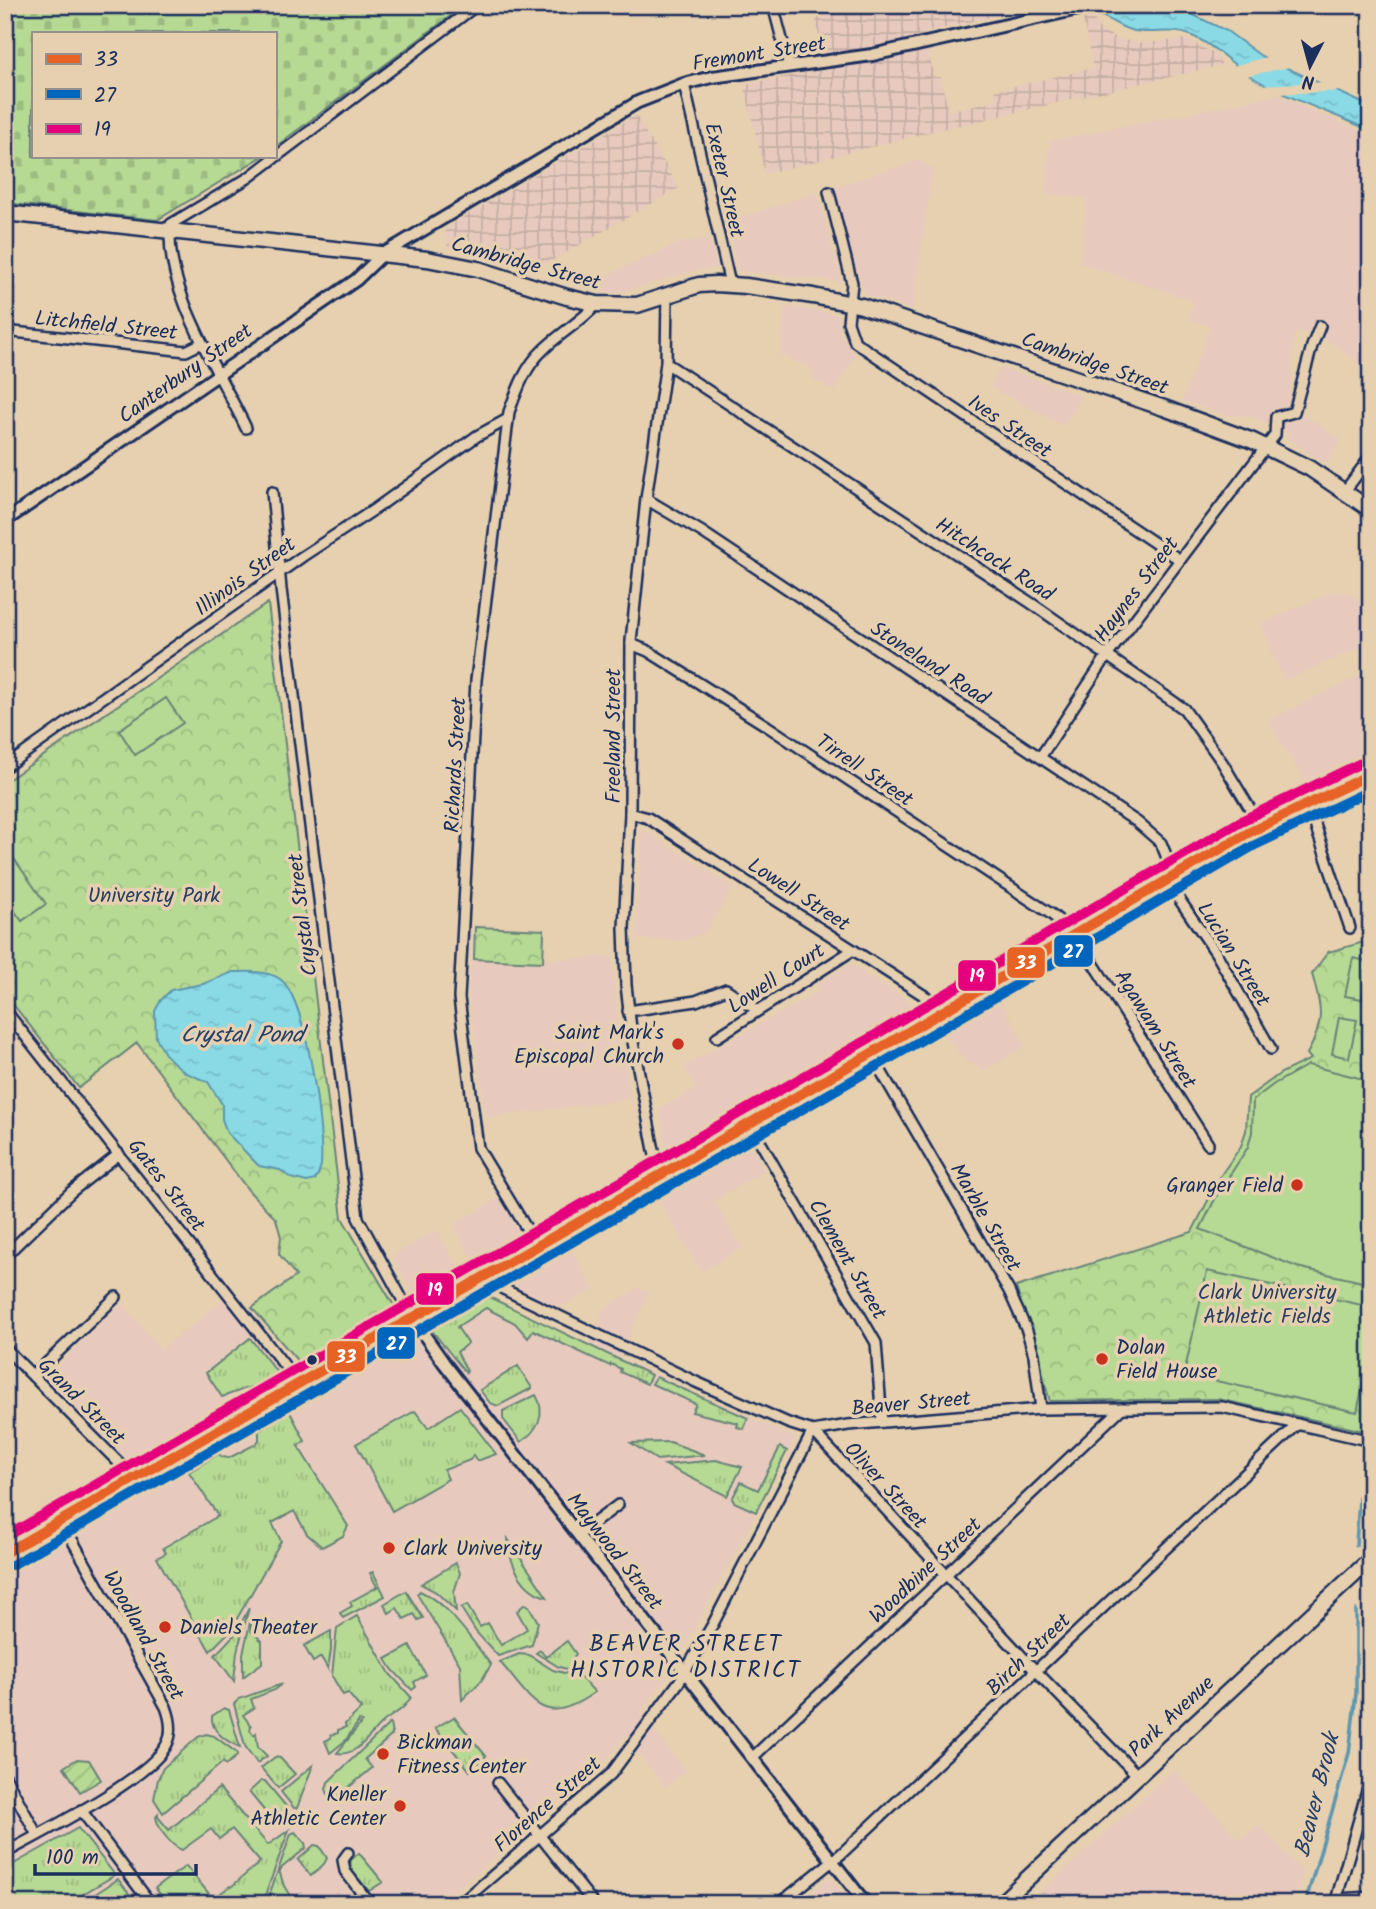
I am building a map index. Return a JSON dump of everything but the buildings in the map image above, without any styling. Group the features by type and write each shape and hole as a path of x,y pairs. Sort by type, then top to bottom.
{"main road":[{"name":"Cambridge Street","path":"5,213 427,259 478,269 597,304 637,305 699,285 730,284 849,303 1164,408 1265,446 1308,468 1371,510"},
{"path":"5,1553 871,1054 1170,878 1261,827 1371,774"},
{"name":"Park Avenue","path":"1000,1904 1371,1559"}],"street":[{"path":"276,157 477,5"},
{"path":"773,5 789,66"},
{"name":"Fremont Street","path":"383,254 638,102 684,84 712,77 872,55 1090,6"},
{"name":"Exeter Street","path":"684,84 730,284"},
{"path":"246,428 202,343 174,272 169,248 170,233 171,224 248,178 274,158"},
{"name":"Ives Street","path":"829,192 852,283 848,322 855,342 1180,560"},
{"name":"Canterbury Street","path":"5,521 356,280 383,254"},
{"name":"Freeland Street","path":"659,1176 628,1011 624,928 630,813 631,644 646,499 666,363 667,295"},
{"name":"Richards Street","path":"537,1247 478,1148 459,998 476,680 508,419 517,391 532,363 542,351 583,319 597,304"},
{"name":"Haynes Street","path":"1041,756 1107,656 1275,435 1276,417 1294,412 1320,326"},
{"name":"Litchfield Street","path":"5,331 186,351 202,343"},
{"name":"Hitchcock Road","path":"666,363 1031,603 1184,709 1222,762 1261,827"},
{"name":"Illinois Street","path":"5,767 477,436 508,419"},
{"path":"1345,491 1371,456"},
{"name":"Crystal Street","path":"272,492 279,574 358,1218 413,1319"},
{"name":"Stoneland Road","path":"646,499 702,532 1151,832 1161,843 1170,878"},
{"name":"Tirrell Street","path":"631,644 648,651 745,712 1051,914 1074,933"},
{"path":"1308,804 1350,928"},
{"name":"Lowell Street","path":"630,813 648,818 945,1009"},
{"name":"Lucian Street","path":"1170,878 1270,1049"},
{"name":"Agawam Street","path":"1074,933 1208,1144"},
{"name":"Lowell Court","path":"717,1037 853,950"},
{"path":"628,1011 696,1001 726,989 757,1010"},
{"name":"Gates Street","path":"5,1010 299,1384"},
{"name":"Marble Street","path":"871,1054 1009,1291 1034,1354 1041,1409"},
{"name":"Clement Street","path":"750,1124 876,1343 882,1422"},
{"path":"5,1256 71,1192 119,1154"},
{"name":"Beaver Street","path":"485,1276 498,1286 696,1382 788,1423 813,1431 882,1422 1041,1409 1222,1407 1371,1441"},
{"path":"33,1376 116,1297"},
{"name":"Maywood Street","path":"413,1319 444,1363 866,1904"},
{"name":"Grand Street","path":"5,1348 134,1478"},
{"name":"Woodbine Street","path":"752,1758 1122,1408"},
{"name":"Birch Street","path":"779,1904 833,1861 1298,1424"},
{"name":"Oliver Street","path":"813,1431 1036,1671 1138,1776"},
{"name":"Florence Street","path":"460,1904 611,1774 686,1673 813,1431"},
{"path":"578,1535 618,1505"},
{"name":"Woodland Street","path":"5,1853 115,1790 153,1761 167,1745 171,1725 166,1707 61,1520"},
{"path":"5,1776 37,1835"},
{"path":"1371,1777 1336,1901 1371,1897"},
{"path":"498,1783 594,1904"},
{"path":"81,1810 150,1904"},
{"path":"348,1853 343,1860 345,1871 370,1904"}],"shaded area":[{"path":"829,5 1038,5 924,33 934,77 941,77 948,111 996,100 994,91 1093,68 1083,19 1093,17 1100,30 1121,40 1144,43 1188,39 1216,53 1222,65 934,131 765,174 744,84 825,70 816,19 832,14"},
{"path":"1278,95 1371,136 1371,372 1326,339 1303,332 1294,334 1289,422 1296,423 1299,412 1342,440 1326,464 1289,440 1288,433 1252,416 1228,416 1182,401 1210,327 1188,319 1194,301 1080,263 1086,198 1045,194 1050,141"},
{"path":"636,115 679,188 532,272 448,248 444,233 447,227"},
{"path":"920,160 933,169 913,310 866,295 829,188"},
{"path":"817,192 842,282 737,271 729,221"},
{"path":"710,237 718,268 691,272 626,291 609,293 580,287 677,244"},
{"path":"784,306 839,314 840,333 856,356 834,391 812,379 812,368 780,355"},
{"path":"1001,368 1082,395 1064,426 990,387"},
{"path":"1331,592 1349,593 1371,606 1371,643 1284,681 1261,624"},
{"path":"1371,670 1371,757 1308,787 1268,720"},
{"path":"642,829 734,887 705,933 681,941 636,939"},
{"path":"474,925 547,929 545,960 612,956 618,1022 631,1099 486,1118 469,994"},
{"path":"851,964 918,1008 667,1156 659,1109 696,1088 684,1066 819,991 816,984"},
{"path":"999,998 1026,1046 985,1070 967,1062 942,1032"},
{"path":"750,1144 765,1170 714,1201 742,1248 701,1272 657,1198"},
{"path":"500,1198 523,1239 476,1265 453,1224"},
{"name":"Clark University","path":"436,1230 462,1273 487,1295 589,1344 604,1309 639,1287 649,1293 619,1357 796,1438 673,1669 641,1713 686,1771 665,1788 625,1735 602,1766 440,1904 5,1904 5,1569 144,1489 41,1382 122,1302 161,1350 228,1296 307,1396 404,1346 432,1328 392,1256"},
{"path":"570,1246 594,1290 559,1308 520,1290 512,1283 512,1279"},
{"path":"1174,1769 1240,1840 1259,1824 1303,1872 1294,1904 1028,1904"},
{"path":"830,1878 851,1904 798,1904"}],"green space":[{"path":"5,5 465,5 276,146 276,32 32,32 32,158 260,158 157,220 5,203"},
{"name":"University Park","path":"268,603 342,1218 396,1309 301,1365 252,1308 296,1276 279,1254 281,1237 276,1219 249,1191 137,1043 79,1088 5,994 5,782"},
{"path":"166,698 183,723 135,755 119,730"},
{"path":"5,846 46,904 22,921 5,898"},
{"path":"475,927 544,930 543,962 474,959"},
{"name":"Clark University Athletic Fields","path":"1371,940 1371,1407 1364,1431 1218,1399 1050,1401 1016,1287 1192,1232 1221,1175 1241,1146 1246,1131 1248,1097 1281,1073 1311,1059 1307,1054 1317,1033 1320,1015 1312,974 1328,952"},
{"path":"1353,958 1370,962 1362,999 1345,996"},
{"path":"1339,1017 1357,1020 1349,1058 1332,1054"},
{"name":"Granger Field","path":"1308,1065 1371,1081 1371,1284 1297,1267 1200,1229 1217,1195 1248,1147 1252,1132 1253,1100 1274,1084"},
{"path":"1207,1271 1371,1307 1371,1348 1357,1412 1184,1374"},
{"path":"487,1296 651,1375 647,1384 620,1372 621,1369 611,1364 610,1366 533,1330 528,1338 515,1323 486,1308 457,1327 468,1343 457,1352 466,1373 430,1328"},
{"path":"250,1338 279,1375 226,1408 251,1391 250,1387 222,1397 206,1373"},
{"path":"518,1366 532,1388 498,1406 490,1403 480,1390"},
{"path":"656,1377 748,1418 744,1429 737,1427 738,1423 692,1412 696,1404 652,1384"},
{"path":"536,1395 541,1409 539,1422 532,1433 521,1442 503,1419 503,1411"},
{"path":"460,1407 496,1454 477,1461 473,1455 470,1460 444,1470 448,1479 392,1511 356,1444 415,1411 428,1428"},
{"path":"290,1412 305,1441 298,1446 348,1526 343,1536 322,1547 307,1534 294,1511 272,1523 281,1541 230,1631 210,1651 157,1558 166,1553 163,1548 218,1516 189,1472 219,1454 229,1458 256,1444 259,1431"},
{"path":"670,1442 705,1455 657,1460 631,1443"},
{"path":"780,1447 787,1451 756,1512 734,1502 732,1499 741,1482 758,1490"},
{"path":"716,1460 742,1467 727,1496 665,1465"},
{"path":"508,1539 547,1597 530,1589 518,1575"},
{"path":"456,1563 460,1573 454,1592 456,1611 436,1592 421,1584"},
{"path":"373,1572 385,1596 343,1618 340,1613 352,1606 350,1602 377,1587 370,1573"},
{"path":"406,1591 423,1618 418,1620 414,1614 404,1619 397,1608 389,1613 384,1604"},
{"path":"420,1591 450,1614 491,1665 481,1681 462,1700 460,1665 417,1594"},
{"path":"525,1604 538,1622 532,1645 498,1656 476,1632 461,1608 467,1605 480,1627 488,1623 501,1645 527,1629 517,1611"},
{"path":"249,1608 237,1652 234,1681 215,1655 236,1633"},
{"path":"357,1616 390,1674 411,1697 405,1706 382,1723 357,1748 351,1752 337,1753 362,1722 359,1721 345,1741 330,1753 325,1741 346,1727 345,1724 361,1709 348,1693 343,1695 332,1676 337,1628"},
{"path":"251,1618 251,1631 262,1641 262,1663 243,1677 243,1654"},
{"path":"331,1631 328,1669 321,1657 313,1662 304,1646"},
{"path":"567,1641 576,1654 572,1659 577,1666 571,1670 559,1667 536,1653 540,1650 546,1657"},
{"path":"410,1646 426,1675 414,1682 416,1687 412,1690 386,1659"},
{"path":"519,1654 529,1655 553,1670 580,1677 595,1692 563,1709 540,1706 500,1662"},
{"path":"282,1684 275,1690 251,1699 254,1708 243,1715 251,1726 250,1730 254,1735 256,1733 258,1747 267,1756 257,1763 245,1746 234,1704 239,1699"},
{"path":"224,1708 229,1710 240,1747 225,1739 214,1726 212,1716"},
{"path":"454,1717 486,1756 470,1771 435,1728"},
{"path":"390,1723 392,1735 365,1759 372,1768 331,1802 326,1789 328,1782"},
{"path":"206,1734 214,1736 237,1753 237,1756 226,1765 223,1762 163,1813 154,1799 163,1768 198,1737"},
{"path":"275,1757 280,1758 295,1774 278,1788 261,1768"},
{"path":"77,1759 89,1760 101,1780 80,1792 64,1767"},
{"path":"313,1765 297,1808 294,1808 281,1792"},
{"path":"261,1781 265,1781 290,1811 276,1825 249,1792"},
{"path":"219,1788 268,1845 289,1830 262,1904 223,1904 217,1896 260,1862 232,1829 219,1839 211,1829 182,1850 169,1841 157,1822 158,1814 169,1830"},
{"path":"78,1828 115,1875 66,1904 5,1904 5,1869"},
{"path":"295,1832 306,1848 279,1870 284,1886 295,1904 266,1904 291,1834"},
{"path":"314,1845 319,1846 327,1858 311,1876 298,1860"},
{"path":"359,1853 383,1882 369,1891 350,1869 351,1860"},
{"path":"186,1866 215,1901 212,1904 168,1904 155,1888"},
{"path":"118,1879 137,1904 80,1904"}],"water":[{"path":"1122,5 1135,11 1177,7 1227,31 1261,56 1371,107 1371,131 1271,87 1248,74 1208,44 1190,35 1131,30 1102,16"},
{"name":"Crystal Pond","path":"233,972 263,973 280,979 290,991 298,1011 312,1066 320,1124 321,1165 315,1180 307,1182 291,1178 280,1170 259,1166 227,1133 222,1119 222,1104 208,1082 186,1073 174,1063 156,1038 155,1011 171,990 203,984"}],"pier":[{"path":"1270,56 1290,67 1246,76 1233,66"},
{"path":"1326,82 1345,91 1277,94 1260,85"}],"waterway":[{"name":"Beaver Brook","path":"1356,1545 1359,1499 1371,1445"},
{"name":"Beaver Brook","path":"1305,1904 1349,1753 1356,1694 1356,1610"}],"transit line":[{"name":"19","path":"5,1537 1241,821 1365,761"},
{"name":"33","path":"5,1553 1248,833 1371,774"},
{"name":"27","path":"12,1565 1255,845 1371,790"}],"place":[{"name":"Saint Mark's Episcopal Church","path":"678,1044"},
{"name":"Granger Field","path":"1297,1185"},
{"name":"Dolan Field House","path":"1102,1359"},
{"name":"Clark University","path":"389,1548"},
{"name":"Daniels Theater","path":"165,1627"},
{"name":"Bickman Fitness Center","path":"383,1754"},
{"name":"Kneller Athletic Center","path":"400,1806"}],"district":[{"name":"BEAVER STREET HISTORIC DISTRICT","path":"686,1656"}]}
